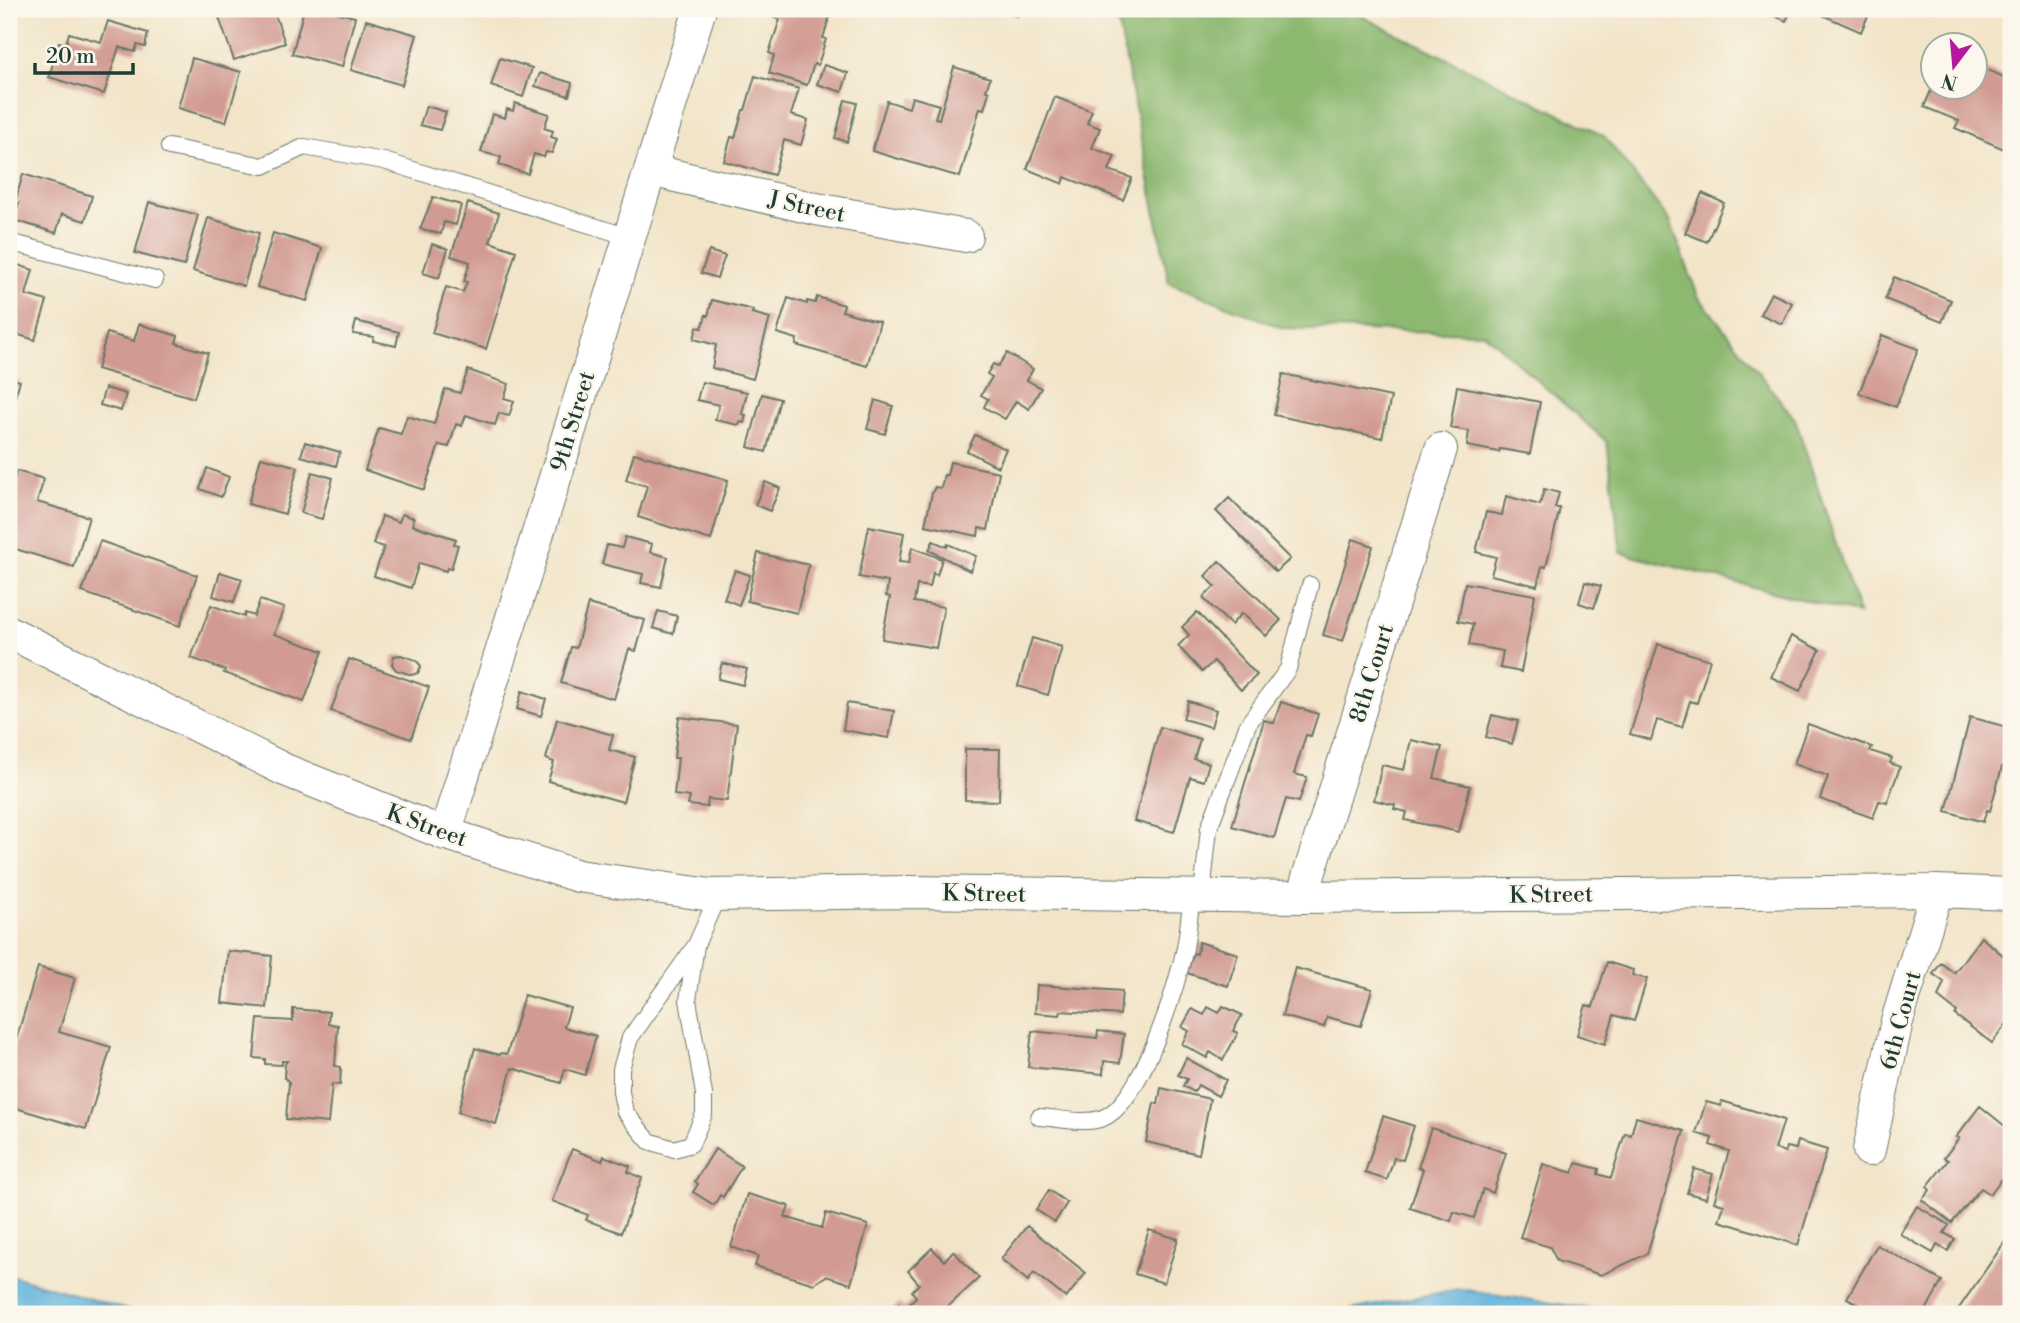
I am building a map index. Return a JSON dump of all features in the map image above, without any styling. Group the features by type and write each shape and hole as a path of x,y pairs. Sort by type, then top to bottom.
{"street":[{"name":"9th Street","path":"445,834 700,9"},
{"name":"J Street","path":"650,170 817,209 966,236"},
{"name":"8th Court","path":"1302,897 1441,449"},
{"name":"K Street","path":"9,632 285,769 445,834 578,876 718,895 910,892 1302,897 1937,891 2011,894"},
{"name":"6th Court","path":"1869,1150 1897,1021 1937,891"}],"lane":[{"path":"170,147 263,166 304,146 384,162 629,237"},
{"path":"9,242 155,279"},
{"path":"1039,1117 1101,1119 1114,1112 1127,1099 1154,1044 1176,978 1197,895 1209,828 1248,724 1288,669 1310,586"},
{"path":"696,945 688,1000 704,1094 704,1114 691,1144 674,1149 649,1141 625,1112 621,1092 621,1069 630,1038 696,945 718,895"}],"green space":[{"path":"1116,9 1350,9 1604,136 1670,221 1698,296 1795,419 1859,614 1621,553 1607,442 1484,333 1283,328 1169,283"}],"water":[{"path":"9,1275 141,1314 9,1314"},
{"path":"1459,1289 1624,1314 1330,1314"}],"building":[{"path":"226,9 273,9 285,43 234,60 217,12"},
{"path":"304,9 323,9 355,17 342,67 292,54"},
{"path":"776,9 832,9 818,65 814,64 807,85 769,73 774,55 769,53 780,19 773,17"},
{"path":"998,9 1019,9 1017,16"},
{"path":"1059,9 1091,9 1088,19"},
{"path":"1792,9 1786,21 1764,11"},
{"path":"1809,9 1871,9 1861,32"},
{"path":"366,20 417,35 402,85 351,70"},
{"path":"108,21 148,33 145,47 137,45 135,52 119,47 104,94 49,77 59,42 66,44 69,33 101,42"},
{"path":"192,58 241,72 226,122 178,108"},
{"path":"500,58 532,68 523,97 491,86"},
{"path":"824,65 848,73 842,92 817,84"},
{"path":"954,67 990,78 984,109 980,108 960,177 872,151 887,101 909,108 912,97 939,105 935,118 939,119"},
{"path":"1988,70 2011,80 2011,152 1955,128 1959,121 1924,107 1926,102 1988,102"},
{"path":"540,73 572,83 569,96 535,86"},
{"path":"755,76 799,89 791,115 808,120 801,145 784,140 774,175 724,161 731,137 735,138"},
{"path":"1055,97 1092,111 1087,123 1100,128 1092,148 1115,156 1109,170 1132,178 1123,200 1065,177 1063,184 1027,169"},
{"path":"845,100 857,103 847,142 835,138"},
{"path":"515,103 549,114 544,128 553,131 551,137 557,139 552,153 546,152 544,157 534,154 528,174 499,165 501,157 481,152 492,114 505,118 507,109 513,111"},
{"path":"426,106 446,112 440,130 420,125"},
{"path":"23,174 92,196 85,221 62,214 56,233 14,220 19,203 15,202"},
{"path":"1702,193 1724,203 1707,242 1685,233"},
{"path":"433,197 461,205 456,225 444,222 441,234 420,229"},
{"path":"149,202 198,215 184,266 135,253"},
{"path":"468,203 499,213 490,242 516,251 486,349 432,333 446,287 463,292 467,282 464,281 470,262 451,256"},
{"path":"208,218 259,233 244,286 193,271"},
{"path":"273,233 322,248 307,301 257,287"},
{"path":"432,244 448,249 439,278 423,273"},
{"path":"709,251 725,256 717,278 701,273"},
{"path":"9,262 33,270 26,295 47,301 35,340 16,334 9,355"},
{"path":"1894,277 1951,300 1942,322 1885,299"},
{"path":"1771,293 1792,303 1782,324 1760,314"},
{"path":"817,297 844,305 842,311 880,322 867,366 796,345 797,339 777,333 788,298 807,304 807,301 815,303"},
{"path":"712,300 753,310 752,313 770,318 753,379 712,368 716,345 694,339 697,327 702,328 706,315 708,316"},
{"path":"356,321 399,332 396,346 373,341 374,337 353,334"},
{"path":"139,324 178,336 176,343 208,353 194,398 97,369 107,333 134,341"},
{"path":"1882,335 1918,349 1896,407 1859,393"},
{"path":"1007,353 1033,369 1027,380 1041,388 1029,409 1016,401 1005,419 984,407 988,399 981,395 992,377 987,374 993,364 998,366"},
{"path":"468,370 509,384 504,398 514,401 509,416 499,413 495,425 466,415 462,426 456,424 449,447 439,445 424,490 365,470 379,428 401,434 407,416 434,424 445,389 460,393"},
{"path":"1283,374 1391,397 1382,438 1274,415"},
{"path":"9,378 20,381 9,415"},
{"path":"702,382 747,392 742,414 746,415 744,423 740,422 739,425 715,420 719,405 697,400"},
{"path":"1457,386 1540,402 1530,454 1467,446 1469,431 1450,428"},
{"path":"105,388 126,394 121,411 100,405"},
{"path":"762,394 780,399 766,452 748,447"},
{"path":"875,400 893,406 885,434 867,429"},
{"path":"975,435 1006,449 998,467 967,451"},
{"path":"305,442 340,452 336,466 301,456"},
{"path":"634,453 728,480 711,540 638,517 647,486 626,480"},
{"path":"261,457 298,467 285,514 248,504"},
{"path":"950,462 999,472 988,530 979,528 978,536 925,525 932,493 935,487 941,488"},
{"path":"207,468 229,477 221,497 200,489"},
{"path":"16,471 44,479 37,502 89,517 74,567 9,547 9,484 12,484"},
{"path":"312,472 333,478 322,519 301,513"},
{"path":"765,482 780,488 770,511 755,505"},
{"path":"1544,489 1559,493 1555,508 1560,508 1546,567 1542,566 1537,586 1491,575 1496,557 1476,552 1486,512 1502,515 1506,496 1540,505"},
{"path":"1229,498 1290,559 1276,572 1216,511"},
{"path":"402,514 414,518 412,525 456,539 454,544 458,545 451,569 447,568 446,571 419,563 411,588 374,576 384,547 373,544 382,516 399,522"},
{"path":"869,526 904,533 899,562 909,563 912,547 942,559 937,575 933,573 930,587 917,585 914,602 944,607 936,648 882,639 890,597 886,596 888,582 859,577"},
{"path":"625,537 652,544 650,552 668,557 661,587 641,583 643,574 602,564 607,545 622,548"},
{"path":"1353,539 1373,546 1343,641 1323,635"},
{"path":"100,541 197,575 180,626 82,592"},
{"path":"933,541 947,547 948,544 976,556 970,571 929,550"},
{"path":"758,553 809,565 797,613 747,601"},
{"path":"1219,561 1281,620 1266,636 1242,613 1231,625 1203,598 1215,586 1205,576"},
{"path":"735,570 750,575 739,605 724,599"},
{"path":"220,572 242,579 234,602 213,596"},
{"path":"1585,582 1601,586 1594,608 1579,603"},
{"path":"1465,583 1535,595 1521,672 1500,668 1503,651 1469,645 1473,624 1458,621"},
{"path":"260,600 284,608 274,634 323,651 304,702 191,658 211,605 244,617 245,613 254,616"},
{"path":"588,604 645,620 636,651 629,649 614,699 561,683 571,647 576,648"},
{"path":"658,611 677,616 673,634 653,628"},
{"path":"1197,612 1257,675 1241,690 1214,661 1202,672 1178,646 1189,635 1182,627"},
{"path":"1791,636 1820,650 1800,691 1771,677"},
{"path":"1032,638 1062,647 1048,695 1018,686"},
{"path":"1658,644 1710,660 1697,703 1690,701 1682,727 1657,720 1651,740 1630,734"},
{"path":"401,655 416,660 421,666 418,673 412,675 396,670 392,664 394,656"},
{"path":"349,659 429,687 411,739 331,711"},
{"path":"722,663 747,669 743,685 718,679"},
{"path":"522,691 546,699 541,716 517,709"},
{"path":"1188,701 1216,710 1211,727 1183,719"},
{"path":"1281,702 1318,714 1311,736 1306,735 1294,774 1307,777 1299,802 1286,799 1274,838 1232,826 1264,720 1274,723"},
{"path":"847,703 894,711 889,738 843,730"},
{"path":"1492,715 1518,721 1512,744 1486,737"},
{"path":"679,717 737,724 727,801 708,799 707,807 688,805 690,797 674,795 678,758 674,758"},
{"path":"1970,717 2011,728 2011,769 2002,767 1990,811 1987,810 1983,822 1946,811"},
{"path":"557,719 613,735 609,750 635,757 623,802 548,781 554,762 546,759"},
{"path":"1808,724 1872,747 1870,751 1892,758 1890,763 1900,767 1887,803 1879,801 1873,818 1820,799 1828,776 1794,764"},
{"path":"1160,727 1200,739 1194,759 1209,763 1204,781 1190,777 1174,832 1134,821"},
{"path":"1411,740 1442,747 1434,778 1470,786 1459,832 1405,820 1407,812 1394,809 1395,805 1374,800 1382,765 1404,770"},
{"path":"965,749 1000,749 999,801 965,800"},
{"path":"1981,937 2004,956 2011,951 2011,1018 1992,1043 1955,1015 1957,1012 1938,997 1944,982 1933,974 1941,963 1954,973"},
{"path":"1199,942 1238,954 1228,986 1187,973 1193,953 1197,954"},
{"path":"228,951 272,956 267,1008 222,1003"},
{"path":"1607,962 1633,970 1632,975 1647,979 1634,1021 1614,1015 1605,1044 1577,1035 1586,1005 1593,1007"},
{"path":"38,967 75,978 59,1032 111,1047 86,1129 9,1106 9,1063"},
{"path":"1295,968 1372,989 1361,1026 1327,1017 1324,1027 1282,1016"},
{"path":"1037,985 1122,991 1120,1015 1061,1011 1060,1015 1035,1013"},
{"path":"524,995 570,1008 564,1027 596,1036 585,1075 565,1069 561,1083 512,1068 496,1124 458,1112 475,1048 500,1055 507,1054"},
{"path":"1223,1006 1242,1015 1233,1031 1238,1033 1223,1060 1210,1052 1207,1058 1182,1044 1189,1031 1182,1027 1192,1009 1204,1015 1208,1007 1219,1013"},
{"path":"293,1009 329,1012 328,1024 338,1025 335,1066 341,1067 340,1085 332,1084 328,1123 286,1119 289,1082 284,1077 287,1061 282,1061 282,1065 265,1064 265,1059 254,1058 258,1019 293,1021"},
{"path":"1032,1031 1097,1038 1098,1031 1124,1034 1120,1063 1104,1061 1103,1074 1028,1067"},
{"path":"1186,1058 1226,1080 1218,1096 1198,1085 1194,1092 1183,1086 1187,1079 1178,1075"},
{"path":"1161,1088 1210,1099 1199,1154 1146,1142 1154,1103 1158,1104"},
{"path":"1722,1101 1784,1120 1775,1149 1785,1152 1786,1147 1796,1149 1798,1141 1827,1150 1798,1245 1719,1221 1724,1205 1714,1202 1729,1151 1710,1145 1712,1138 1696,1133 1706,1102 1721,1106"},
{"path":"1980,1106 2011,1131 2011,1167 1990,1194 1981,1188 1952,1223 1922,1200 1930,1190 1927,1187 1948,1160 1944,1158 1959,1138 1956,1137"},
{"path":"1383,1116 1414,1126 1403,1160 1394,1158 1387,1180 1365,1173"},
{"path":"1636,1117 1684,1131 1647,1254 1601,1275 1557,1261 1550,1247 1520,1238 1543,1164 1573,1173 1576,1163 1599,1169 1598,1174 1611,1178 1625,1133 1631,1135"},
{"path":"1431,1128 1506,1153 1493,1193 1483,1189 1474,1218 1454,1212 1451,1221 1410,1208 1423,1169 1418,1168"},
{"path":"572,1149 602,1161 604,1156 630,1166 628,1172 642,1178 621,1233 586,1220 588,1215 552,1201"},
{"path":"715,1149 742,1166 723,1197 720,1195 714,1205 693,1192 698,1184 695,1181"},
{"path":"1694,1169 1713,1174 1706,1198 1687,1193"},
{"path":"1049,1190 1067,1203 1055,1222 1036,1210"},
{"path":"747,1194 789,1206 785,1217 822,1228 826,1213 868,1225 851,1284 826,1276 814,1284 755,1266 758,1256 731,1247"},
{"path":"1917,1206 1949,1225 1944,1233 1955,1239 1948,1251 1937,1245 1933,1253 1900,1234"},
{"path":"1027,1226 1086,1273 1066,1298 1034,1273 1028,1281 1001,1259"},
{"path":"1149,1230 1178,1239 1164,1283 1135,1274"},
{"path":"2011,1233 2011,1314 1955,1314"},
{"path":"1877,1245 1942,1281 1924,1314 1877,1314 1847,1298"},
{"path":"932,1248 944,1261 953,1251 979,1278 940,1314 933,1314 931,1311 928,1314 888,1314 899,1303 904,1308 916,1297 912,1291 919,1284 908,1271"}]}
